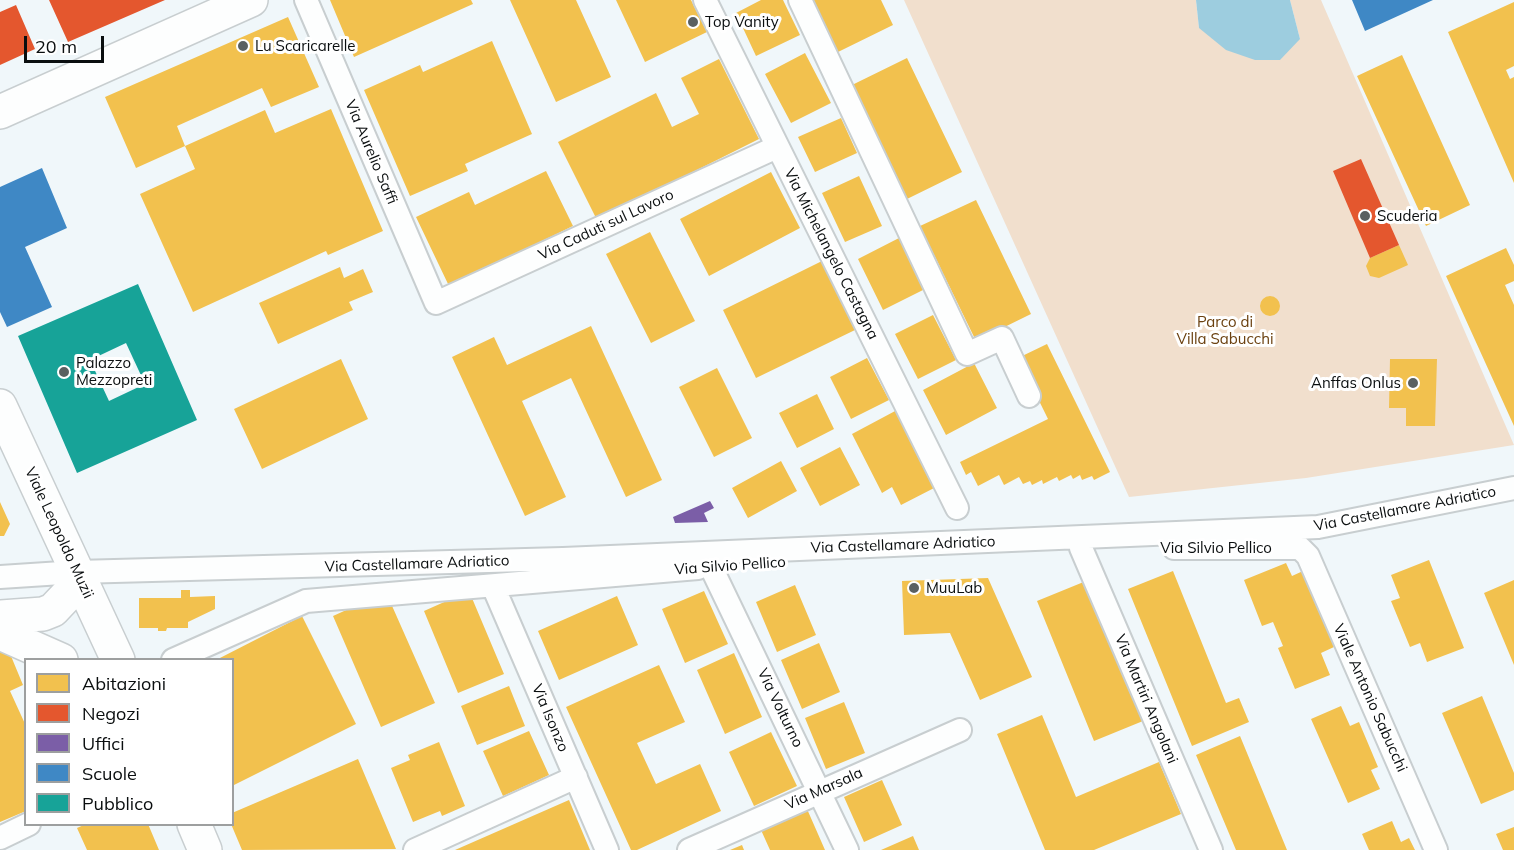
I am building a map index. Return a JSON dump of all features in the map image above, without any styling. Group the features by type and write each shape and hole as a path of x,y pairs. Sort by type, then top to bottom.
{"main road":[{"path":"0,112 251,0"},
{"name":"Viale Leopoldo Muzii","path":"0,406 117,658"},
{"path":"0,617 43,614 53,610 70,592 77,572"},
{"path":"0,633 56,658"},
{"path":"194,826 205,850"}],"street":[{"name":"Via Aurelio Saffi","path":"306,0 436,303"},
{"name":"Via Michelangelo Castagna","path":"705,0 957,508"},
{"path":"800,0 967,354 1002,338 1029,396"},
{"name":"Via Caduti sul Lavoro","path":"436,303 777,147"},
{"name":"Via Castellamare Adriatico","path":"0,577 77,572 498,561 1318,527 1514,488"},
{"name":"Via Silvio Pellico","path":"178,658 306,601 711,567 1082,548 1300,548"},
{"name":"Via Martiri Angolani","path":"1082,548 1211,850"},
{"name":"Viale Antonio Sabucchi","path":"1300,548 1308,556 1436,850"},
{"name":"Via Volturno","path":"711,567 847,850"},
{"name":"Via Isonzo","path":"493,585 607,850"},
{"name":"Via Marsala","path":"689,850 820,790 960,730"},
{"path":"415,850 576,777"},
{"path":"0,838 27,826"}],"green space":[{"name":"Parco di Villa Sabucchi","path":"904,0 1196,0 1199,28 1300,39 1290,0 1321,0 1514,445 1306,478 1129,497"}],"water":[{"path":"1196,0 1290,0 1300,39 1280,60 1255,60 1226,50 1199,28"}],"building: Abitazioni":[{"path":"330,0 471,0 473,4 354,57"},
{"path":"510,0 576,0 611,77 556,102"},
{"path":"616,0 691,0 707,32 645,62"},
{"path":"761,0 783,0 800,35 756,56 736,13"},
{"path":"813,0 881,0 893,25 838,52"},
{"path":"1514,2 1514,66 1506,70 1510,79 1514,77 1514,183 1448,32"},
{"path":"288,17 319,87 271,107 262,88 177,126 185,146 136,168 105,97"},
{"path":"492,41 532,134 465,164 468,171 410,196 364,90 420,65 423,72"},
{"path":"805,53 831,103 791,123 765,74"},
{"path":"1402,55 1470,205 1426,226 1357,76"},
{"path":"907,58 962,172 907,199 852,85"},
{"path":"719,59 759,139 597,220 558,142 656,93 672,127 699,114 681,78"},
{"path":"331,109 383,231 328,255 326,251 193,312 140,194 195,169 185,146 265,110 275,133"},
{"path":"841,118 857,153 815,172 798,137"},
{"path":"546,171 573,226 449,286 416,217 469,192 475,205"},
{"path":"771,172 800,228 709,276 680,219"},
{"path":"859,176 882,226 845,242 822,193"},
{"path":"976,200 1031,314 976,341 920,226"},
{"path":"650,232 695,321 651,343 606,254"},
{"path":"899,238 925,289 883,310 858,259"},
{"path":"1399,245 1408,265 1379,278 1370,276 1366,266 1370,258"},
{"path":"1506,248 1514,265 1514,281 1505,285 1514,305 1514,426 1446,276"},
{"path":"822,261 855,330 756,378 723,310"},
{"path":"340,267 344,278 363,269 373,292 349,302 353,310 278,344 259,303"},
{"path":"1270,296 1277,299 1280,306 1277,313 1270,316 1263,313 1260,306 1263,299"},
{"path":"933,315 956,360 918,379 895,334"},
{"path":"591,326 662,480 626,497 571,378 522,401 566,497 525,516 452,357 494,337 507,365"},
{"path":"1047,344 1110,472 1094,480 1092,476 1082,480 1080,475 1073,479 1071,475 1059,481 1057,477 1043,484 1042,480 1032,485 1030,481 1023,484 1019,477 1004,485 999,475 978,486 971,472 966,475 960,462 1048,419 1018,358"},
{"path":"867,358 889,400 851,419 830,377"},
{"path":"341,359 368,419 262,469 234,409"},
{"name":"Anffas Onlus","path":"1390,359 1437,359 1435,426 1406,426 1406,408 1389,408"},
{"path":"974,363 997,408 946,435 923,390"},
{"path":"717,368 752,438 714,457 679,387"},
{"path":"817,394 834,429 797,448 779,413"},
{"path":"897,410 938,486 901,505 892,487 882,493 852,434"},
{"path":"840,447 860,485 820,506 800,468"},
{"path":"781,461 797,491 748,518 732,488"},
{"path":"0,502 10,524 4,536 0,536"},
{"path":"1429,560 1464,648 1427,662 1420,643 1410,647 1391,601 1400,598 1391,575"},
{"path":"1286,563 1292,576 1303,571 1334,647 1321,653 1330,675 1295,689 1278,648 1283,646 1273,622 1262,626 1244,580"},
{"path":"1173,571 1226,703 1239,698 1249,722 1192,746 1128,589"},
{"path":"988,578 1032,677 980,700 950,633 904,635 902,581"},
{"path":"1514,580 1514,665 1484,593"},
{"path":"1086,581 1143,721 1094,741 1037,601"},
{"path":"795,585 816,635 777,652 756,602"},
{"path":"181,590 190,590 190,597 215,596 215,609 188,622 188,628 167,628 166,631 158,631 158,628 139,628 139,598 181,598"},
{"path":"469,591 504,674 458,693 424,611"},
{"path":"704,591 728,644 685,663 662,609"},
{"path":"617,596 638,645 559,680 538,631"},
{"path":"389,599 435,703 381,727 333,616 364,602"},
{"path":"302,616 356,724 234,785 234,658 220,658"},
{"path":"819,643 840,692 802,709 781,660"},
{"path":"6,644 23,685 10,691 24,722 24,812 0,822 0,647"},
{"path":"734,653 762,717 725,734 697,670"},
{"path":"659,665 685,722 637,743 656,784 700,764 721,811 637,850 631,850 566,707"},
{"path":"509,686 525,726 477,745 461,706"},
{"path":"1482,696 1514,773 1514,790 1481,804 1442,713"},
{"path":"844,702 865,753 826,769 805,718"},
{"path":"1341,706 1350,726 1359,722 1378,767 1371,770 1380,789 1348,803 1311,719"},
{"path":"1042,715 1076,797 1159,762 1181,814 1094,850 1045,850 997,734"},
{"path":"529,731 549,775 503,796 483,751"},
{"path":"771,732 797,786 754,806 729,752"},
{"path":"1240,736 1287,850 1236,850 1196,755"},
{"path":"439,742 465,806 442,816 440,811 413,822 391,768 410,760 408,755"},
{"path":"358,759 396,849 242,850 232,826 234,826 234,812"},
{"path":"882,780 902,825 864,842 844,797"},
{"path":"569,800 590,850 455,850"},
{"path":"807,809 825,850 770,850 761,830"},
{"path":"1392,821 1401,842 1409,838 1415,850 1369,850 1362,834"},
{"path":"82,826 149,826 159,850 87,850 77,828"},
{"path":"1514,827 1514,850 1503,850 1496,834"},
{"path":"913,836 919,850 881,850"},
{"path":"742,845 744,850 730,850"}],"building: Negozi":[{"path":"49,0 165,0 68,42"},
{"path":"16,5 35,49 0,65 0,12"},
{"path":"1361,159 1399,245 1370,258 1333,171"}],"building: Uffici":[{"path":"710,501 714,508 704,513 708,522 675,523 673,517"}],"building: Scuole":[{"path":"1352,0 1433,0 1365,31"},
{"path":"42,168 67,228 25,247 52,307 7,327 0,312 0,187"}],"building: Pubblico":[{"name":"Palazzo Mezzopreti","path":"138,284 197,420 77,473 18,336","holes":["126,343 145,384 109,401 90,360"]}],"place":[{"name":"Top Vanity","path":"693,22"},
{"name":"Lu Scaricarelle","path":"243,46"},
{"name":"Scuderia","path":"1365,216"},
{"name":"Palazzo Mezzopreti","path":"64,372"},
{"name":"Anffas Onlus","path":"1413,383"},
{"name":"MuuLab","path":"914,588"}]}
